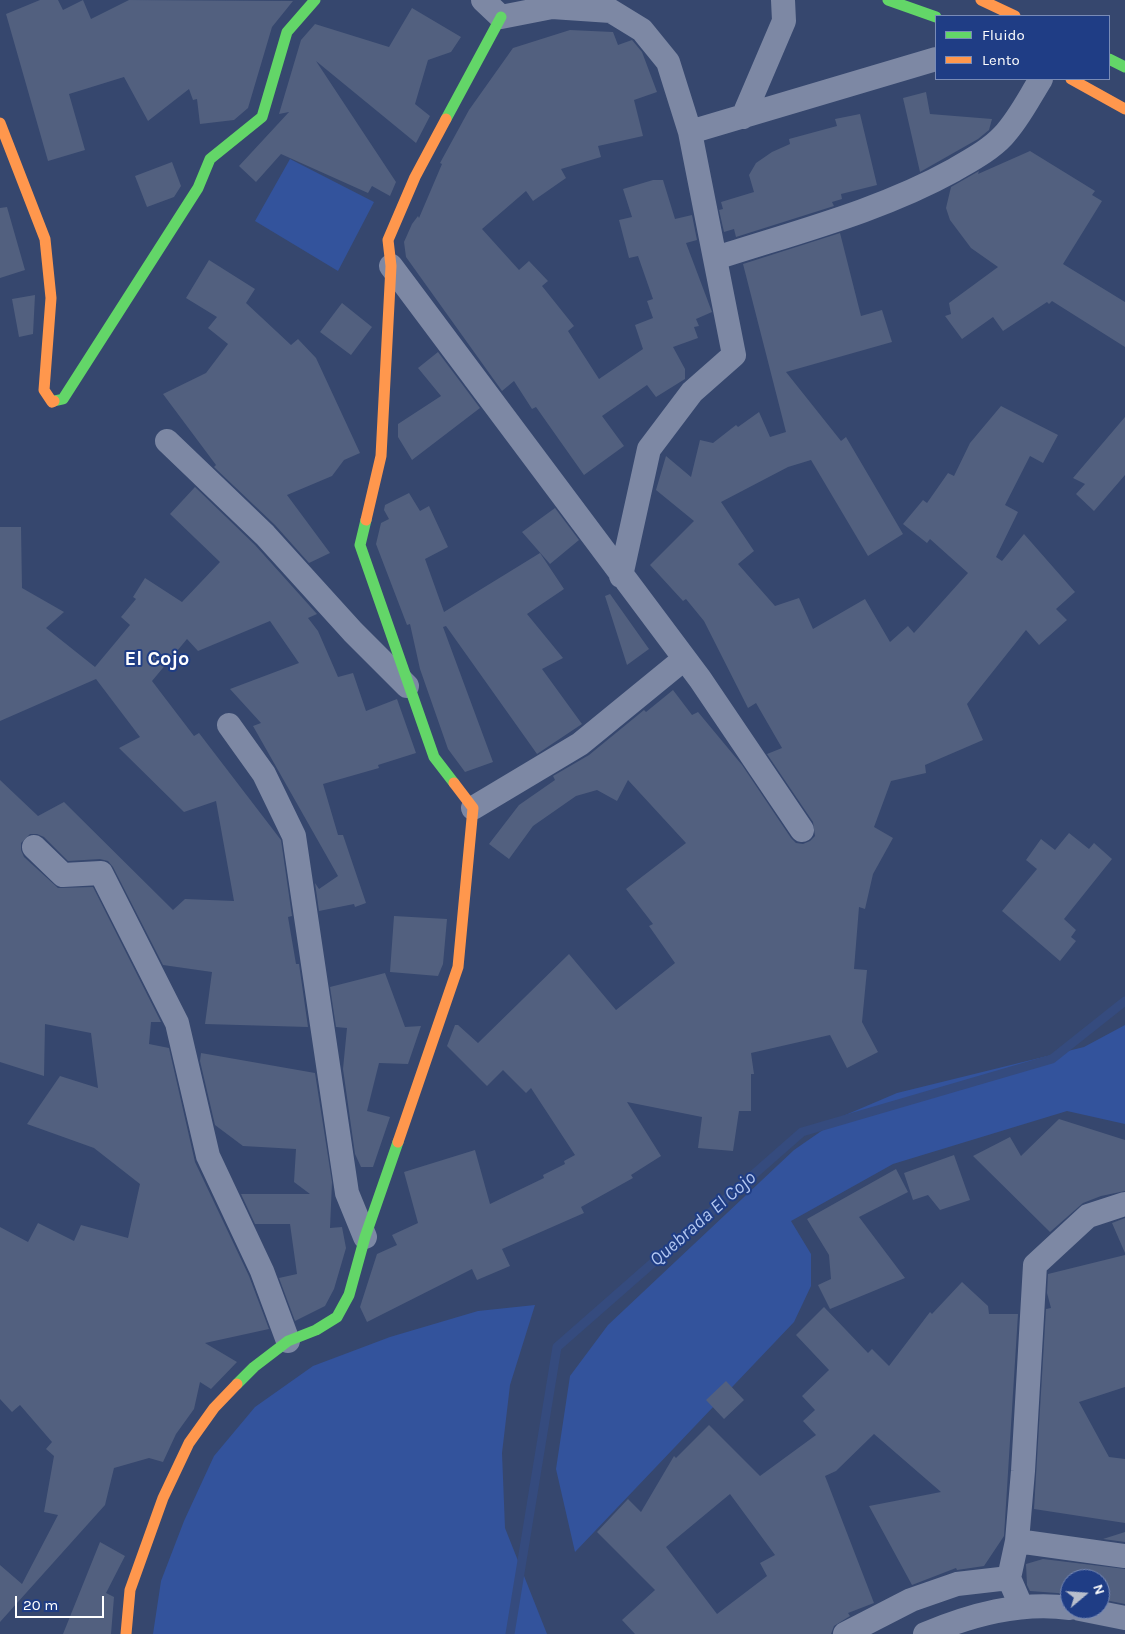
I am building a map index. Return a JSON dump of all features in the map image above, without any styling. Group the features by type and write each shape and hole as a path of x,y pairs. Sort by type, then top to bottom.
{"street":[{"path":"0,123 45,239 51,298 44,390 52,402 63,399 198,188 210,159 262,117 287,32 315,0"},
{"path":"483,0 501,17"},
{"path":"743,117 784,21 783,0"},
{"path":"888,0 935,17"},
{"path":"980,0 1014,15"},
{"path":"501,17 552,7 611,11 642,30 668,62 690,132 734,355 692,392 650,450 621,576"},
{"path":"126,1634 130,1590 163,1498 189,1443 214,1408 247,1374 288,1340 316,1330 336,1317 349,1295 366,1237 458,967 473,808 434,757 407,686 360,545 381,456 391,266 388,240 415,177 501,17"},
{"path":"690,132 935,59"},
{"path":"1110,60 1125,67"},
{"path":"716,258 895,199 964,165 1003,136 1016,120 1040,80"},
{"path":"1073,80 1125,109"},
{"path":"391,266 621,576 700,679 802,830"},
{"path":"167,441 265,535 354,632 407,686"},
{"path":"473,808 580,744 684,659"},
{"path":"230,725 264,774 294,836 347,1193 366,1237"},
{"path":"34,847 64,875 101,873 177,1024 208,1156 262,1271 288,1340"},
{"path":"1021,1606 1009,1578 1017,1542 1036,1265 1088,1216 1125,1204"},
{"path":"1017,1542 1125,1556"},
{"path":"845,1634 911,1600 957,1584 1009,1578"},
{"path":"925,1634 982,1614 1021,1606 1060,1608"},
{"path":"1110,1615 1125,1618"}],"shaded area":[{"path":"290,159 374,202 338,271 255,221"},
{"path":"1125,1025 1125,1124 1067,1111 893,1164 791,1221 811,1254 811,1286 794,1322 575,1552 556,1469 570,1376 608,1325 794,1150 843,1116 897,1093 1084,1047"},
{"path":"535,1305 510,1385 502,1453 505,1528 547,1634 153,1634 161,1581 184,1521 214,1456 255,1407 313,1366 390,1337 478,1311"}],"building":[{"path":"40,0 58,0 63,10 83,0 91,19 129,0 293,1 272,27 248,108 234,120 200,124 197,99 193,100 189,89 148,121 124,77 69,94 85,150 48,161 6,14"},
{"path":"412,8 461,37 451,52 428,60 415,104 430,116 416,143 316,61 396,182 390,196 372,186 368,193 281,154 256,182 239,166 289,112 279,114 301,40 315,24 389,47"},
{"path":"570,30 613,32 618,45 632,40 642,52 657,92 634,100 643,136 598,146 601,157 561,169 566,178 533,201 526,191 482,229 519,270 529,261 548,281 542,286 574,326 568,331 599,379 643,349 635,325 653,318 647,301 653,299 638,256 629,258 619,220 632,217 623,189 653,180 663,180 675,219 692,215 697,240 686,243 712,312 696,319 699,326 694,327 698,338 673,347 685,369 685,379 656,397 647,385 602,416 624,446 584,475 536,407 532,409 514,381 502,391 406,257 404,242 412,224 418,216 419,218 442,164 440,163 469,110 513,48"},
{"path":"926,92 930,114 992,119 989,130 978,139 920,172 903,98"},
{"path":"860,114 877,185 841,194 842,199 832,202 834,206 736,237 734,229 724,232 719,210 723,209 721,202 754,192 749,175 756,163 772,152 790,144 789,139 837,126 835,119"},
{"path":"1030,151 1095,191 1092,195 1102,201 1063,264 1125,302 1125,347 1052,301 1049,304 1047,302 1003,331 993,317 962,339 945,316 951,314 949,303 998,267 971,248 950,220 946,208 951,187 979,171 978,174"},
{"path":"172,162 181,186 174,197 147,207 135,176"},
{"path":"7,207 25,270 0,278 0,208"},
{"path":"840,233 861,316 882,310 892,342 786,372 841,441 846,437 903,534 868,556 811,460 788,467 721,502 754,551 738,564 775,606 799,598 813,629 865,599 890,642 908,626 914,633 968,573 930,539 927,543 903,524 923,500 927,503 948,473 954,476 970,443 1001,406 1058,435 1043,463 1030,456 1005,505 1018,512 996,557 1002,561 1024,534 1075,592 1056,609 1067,620 1039,645 1026,630 967,704 983,740 925,765 926,773 891,781 874,827 893,838 873,874 865,909 859,907 854,969 867,970 862,1022 878,1052 847,1068 830,1035 751,1053 754,1074 751,1074 751,1111 739,1111 733,1151 698,1148 702,1117 627,1102 661,1156 631,1175 633,1178 581,1207 584,1213 502,1249 510,1266 477,1280 472,1269 367,1322 360,1307 377,1254 397,1245 392,1235 418,1223 404,1172 475,1150 490,1204 544,1178 543,1175 565,1164 564,1161 575,1155 531,1088 526,1093 503,1070 487,1086 447,1046 455,1025 458,1025 478,1043 569,954 616,1010 675,963 649,926 653,924 626,889 686,843 628,780 617,801 597,790 576,796 533,826 509,859 489,844 519,805 555,780 553,776 589,755 644,710 646,712 673,690 692,715 698,712 742,765 791,838 796,843 803,844 815,836 813,822 767,754 782,748 756,703 748,708 704,621 686,599 683,601 650,565 694,521 656,490 666,456 691,477 700,440 713,443 736,425 738,427 759,412 770,437 786,432 743,264"},
{"path":"209,260 255,289 246,303 291,345 298,339 316,358 360,453 344,460 332,476 287,495 330,553 309,563 275,525 214,467 216,465 163,394 206,373 228,344 208,328 217,317 186,298"},
{"path":"35,295 33,334 19,337 12,299"},
{"path":"342,303 372,327 351,355 320,332"},
{"path":"438,352 480,408 412,460 398,437 398,424 441,396 418,368"},
{"path":"1125,417 1125,475 1094,511 1076,494 1085,484 1073,478"},
{"path":"195,487 255,545 317,614 308,618 318,631 338,677 353,673 366,711 397,699 416,753 378,765 379,768 323,784 338,835 343,835 366,903 355,907 354,904 319,911 315,883 319,889 338,876 253,726 261,723 230,689 299,663 270,621 198,651 187,639 152,681 194,736 199,733 281,840 292,916 288,917 296,964 299,964 308,1027 205,1024 212,972 163,965 113,867 108,861 100,859 68,861 44,837 37,834 30,834 21,843 24,857 58,888 93,887 161,1022 151,1022 149,1044 169,1048 195,1162 249,1276 269,1329 205,1343 237,1362 211,1389 200,1382 194,1409 176,1434 163,1462 149,1458 114,1468 105,1505 0,1622 0,1565 22,1584 58,1515 44,1512 54,1456 46,1449 52,1442 20,1405 12,1412 0,1399 0,1227 28,1242 38,1223 74,1241 81,1225 128,1238 140,1184 94,1148 27,1124 60,1076 98,1088 91,1033 45,1024 44,1076 0,1062 0,780 38,816 64,802 173,910 185,899 234,901 216,801 184,812 119,748 140,737 96,679 0,721 0,527 21,527 22,588 64,612 46,628 95,667 130,625 121,617 136,599 133,597 145,578 182,602 220,562 170,514"},
{"path":"409,493 420,511 429,506 448,547 425,559 444,612 540,553 564,589 527,614 563,658 542,669 582,724 537,754 446,626 443,627 493,762 465,772 448,749 420,669 410,624 407,625 376,544 381,523 389,519 384,510 385,505"},
{"path":"555,508 579,540 550,564 522,532"},
{"path":"610,594 649,649 627,665 605,596"},
{"path":"1069,833 1089,849 1094,843 1112,859 1064,919 1076,930 1071,937 1076,941 1060,961 1002,911 1037,869 1026,860 1041,839 1055,850"},
{"path":"394,916 447,919 443,964 438,976 390,972"},
{"path":"385,973 405,1027 421,1026 408,1064 379,1063 367,1111 390,1117 373,1167 361,1167 355,1154 343,1069 347,1028 336,1027 330,987"},
{"path":"201,1053 315,1073 332,1182 330,1228 342,1227 346,1248 334,1289 325,1306 295,1321 279,1278 297,1274 290,1224 255,1224 241,1194 310,1194 294,1182 296,1149 243,1146 215,1125 200,1061"},
{"path":"1059,1119 1125,1140 1125,1191 1101,1196 1083,1203 1050,1232 973,1156 1010,1137 1021,1156"},
{"path":"954,1155 970,1200 940,1210 928,1195 913,1200 904,1173"},
{"path":"896,1169 908,1192 859,1217 905,1278 830,1309 818,1285 831,1279 829,1255 807,1219"},
{"path":"1125,1218 1125,1253 1112,1223"},
{"path":"1125,1255 1125,1387 1079,1402 1109,1457 1125,1459 1125,1523 1034,1509 1046,1309 1051,1308 1047,1293 1048,1274"},
{"path":"962,1282 988,1306 989,1314 1018,1314 1004,1536 984,1566 957,1570 956,1568 912,1585 869,1506 941,1492 874,1434 836,1471 825,1476 874,1603 848,1613 850,1616 834,1626 831,1634 635,1634 622,1620 655,1590 597,1532 628,1499 641,1512 674,1456 676,1458 709,1425 760,1476 816,1435 803,1421 815,1410 802,1396 829,1370 796,1335 824,1307 868,1353 872,1349 889,1366 930,1312 932,1314","holes":["730,1494 775,1555 760,1563 767,1576 717,1614 666,1547"]},
{"path":"726,1381 744,1400 724,1419 706,1400"},
{"path":"1125,1532 1125,1542 1103,1539"},
{"path":"100,1542 125,1556 106,1593 114,1597 111,1634 63,1634"},
{"path":"1043,1559 1125,1569 1125,1604 1110,1601 1110,1569 1060,1569 1060,1593 1030,1591 1027,1585 1026,1564"}],"waterway":[{"name":"Quebrada El Cojo","path":"510,1634 557,1347 802,1132 1052,1059 1125,1001"}],"traffic: fast":[{"path":"54,401 63,399 198,188 210,159 262,117 287,32 315,0"},
{"path":"888,0 935,17"},
{"path":"446,119 501,17"},
{"path":"1110,60 1125,67"},
{"path":"366,520 360,545 434,757 454,783"},
{"path":"237,1384 254,1367 288,1341 316,1330 337,1317 349,1295 365,1237 398,1142"}],"traffic: slow":[{"path":"981,0 1013,15"},
{"path":"1073,80 1125,109"},
{"path":"366,520 381,456 391,266 388,240 415,177 446,119"},
{"path":"0,123 45,239 51,298 44,390 52,402 54,401"},
{"path":"398,1142 458,967 473,808 454,783"},
{"path":"126,1634 130,1590 163,1498 189,1443 214,1408 237,1384"}],"district":[{"name":"El Cojo","path":"157,659"}]}
